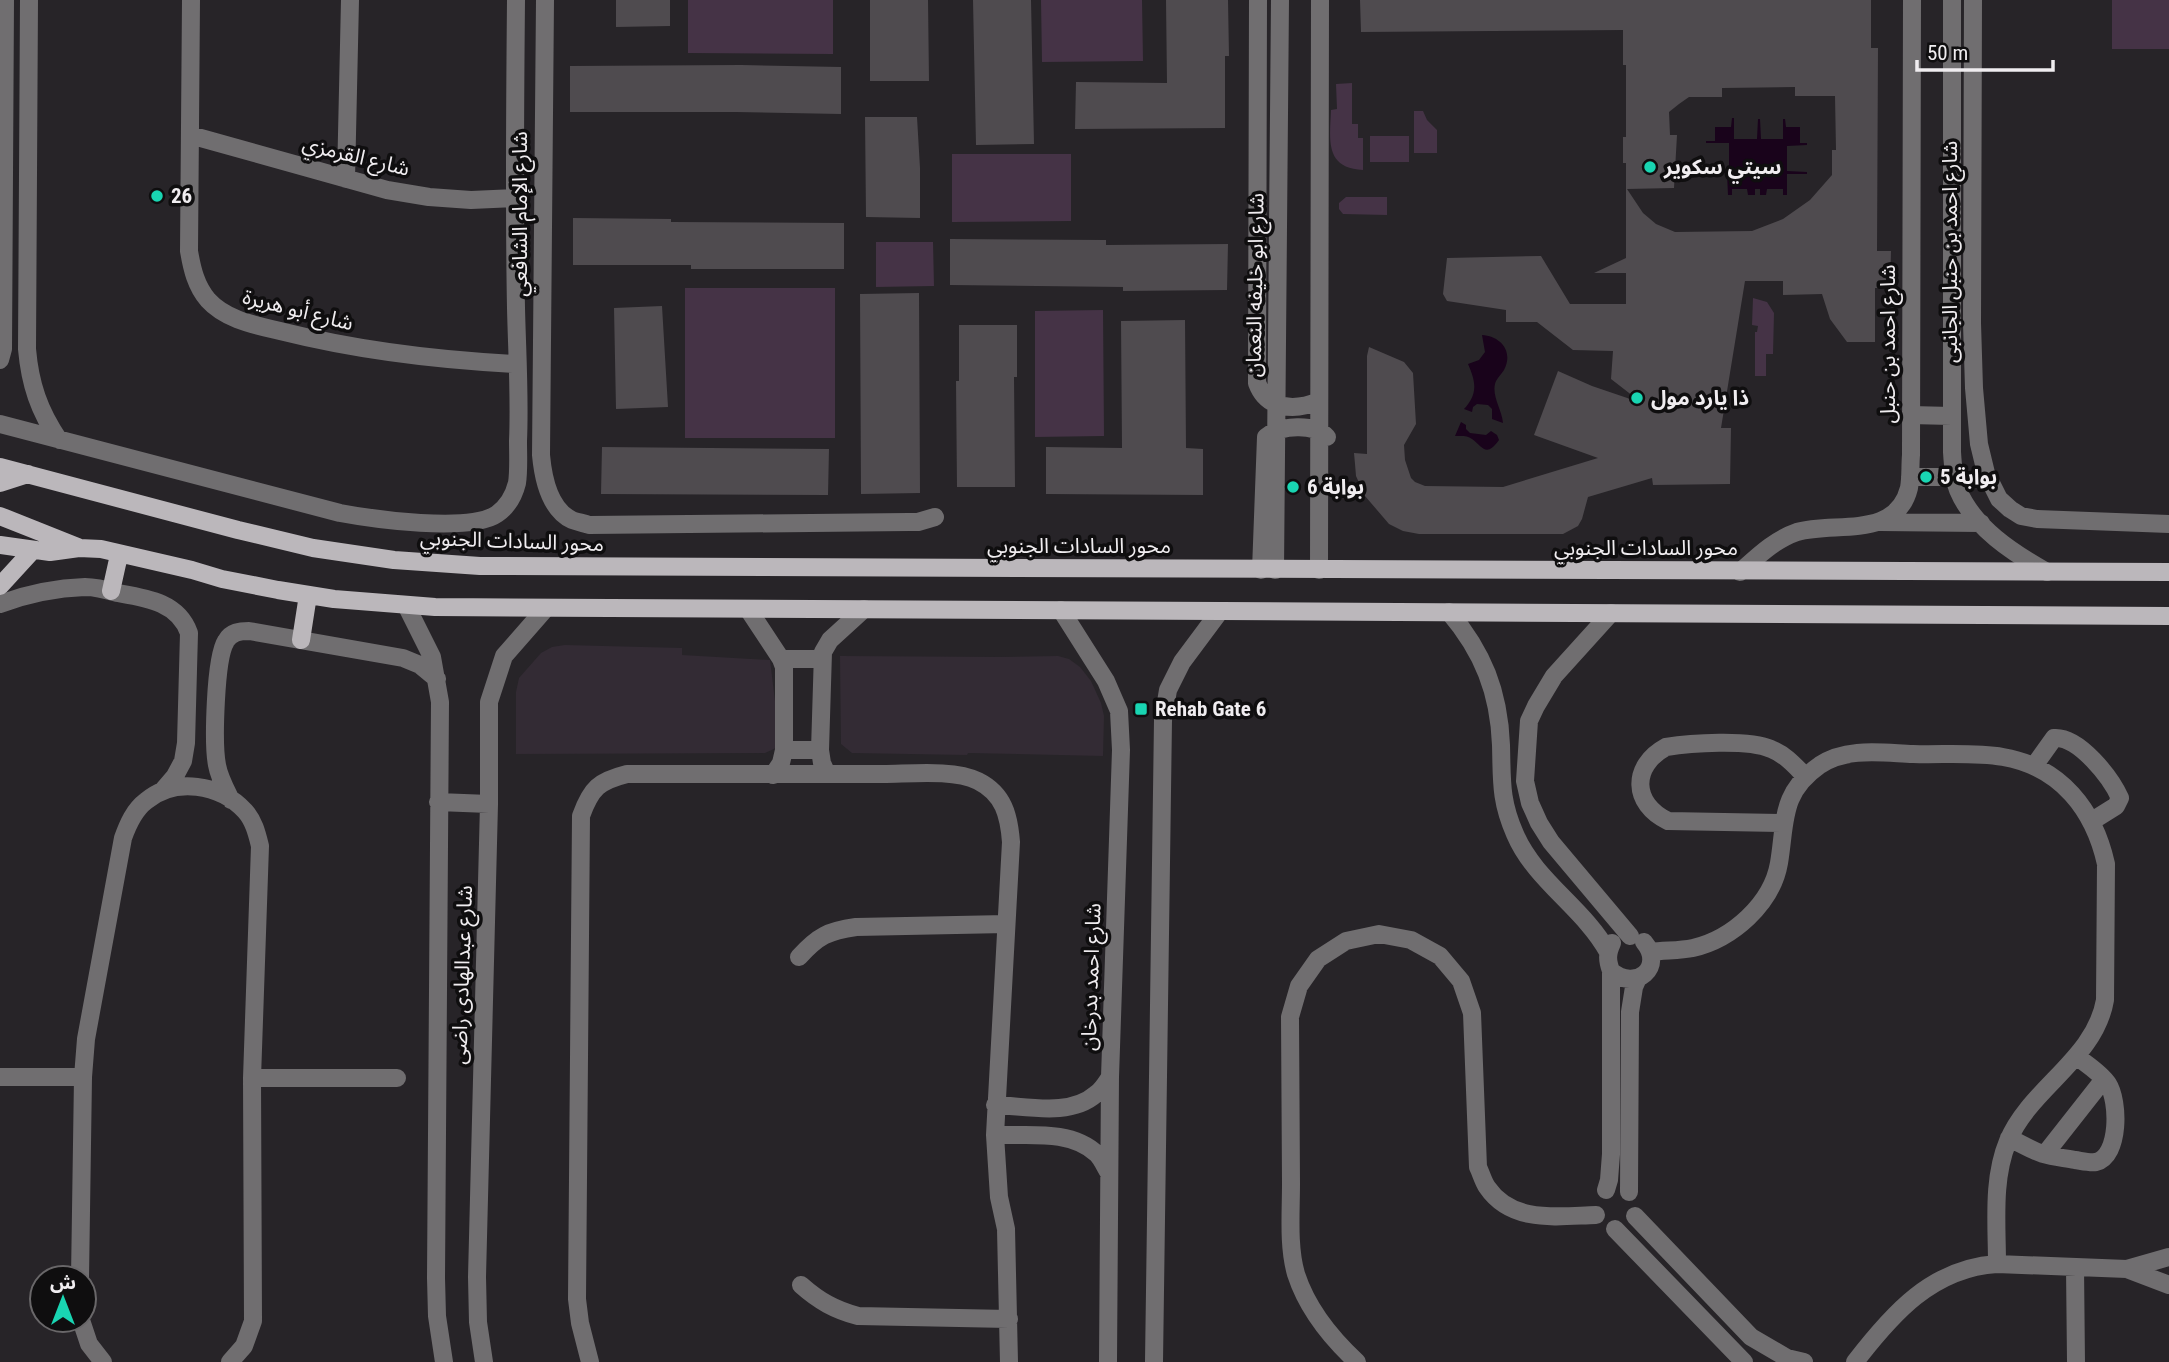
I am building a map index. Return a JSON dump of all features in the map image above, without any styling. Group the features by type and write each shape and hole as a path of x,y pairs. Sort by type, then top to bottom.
{"main road":[{"name":"محور السادات الجنوبي","path":"0,467 288,542 351,554 437,564 1268,570 2169,572"},
{"path":"0,483 28,474"},
{"path":"0,516 79,548"},
{"path":"0,545 50,552 79,548 101,549 222,579 308,595 407,606 2169,616"},
{"path":"0,586 33,550"},
{"path":"111,591 119,555"},
{"path":"301,640 308,595"}],"street":[{"path":"0,360 3,349 5,0"},
{"path":"29,0 27,349 29,373 40,408 59,440"},
{"name":"شارع أبو هريرة","path":"191,0 189,251 194,277 208,300 229,317 318,341 447,361 517,364"},
{"path":"346,178 349,0"},
{"name":"شارع الإمام الشافعي","path":"0,424 340,513 401,522 473,522 497,514 506,506 517,483 519,427 514,198 516,0"},
{"name":"شارع الإمام الشافعي","path":"545,0 541,428 543,474 558,508 571,520 589,525 918,522 935,516"},
{"path":"1258,0 1256,383 1265,397 1276,404 1293,407 1319,401"},
{"name":"شارع ابو خليفه النعمان","path":"1268,570 1276,431 1280,0"},
{"path":"1319,431 1320,0"},
{"name":"شارع احمد بن حنبل","path":"1880,522 1892,515 1905,498 1910,477 1912,0"},
{"path":"1952,0 1954,477 1966,505 1981,523 2002,544 2047,572"},
{"name":"شارع احمد بن حنبل الجانبى","path":"1973,0 1972,323 1979,444 1986,473 1999,499 2021,516 2037,519 2169,524"},
{"name":"شارع القرمزي","path":"190,135 387,190 471,200 514,198"},
{"path":"2,251 27,253"},
{"path":"1952,323 1972,323"},
{"path":"1910,415 1952,416"},
{"path":"519,427 541,428"},
{"path":"1276,431 1297,428 1327,435 1324,569"},
{"path":"1910,477 1954,477"},
{"path":"1740,572 1760,554 1787,536 1818,528 1880,522 1981,523"},
{"path":"0,604 34,594 89,587 152,600 173,610 185,623 188,633 186,743 183,761 163,790 145,801 138,809 123,838 86,1039 80,1264"},
{"name":"شارع عبدالهادى راضى","path":"407,606 432,657 440,702 436,1278 437,1316 444,1362"},
{"name":"شارع عبدالهادى راضى","path":"484,1362 478,1321 477,1278 489,804 489,702 504,656 546,608"},
{"path":"748,609 784,667 784,750 781,763 773,775"},
{"path":"827,774 820,750 821,659 830,640 864,609"},
{"name":"شارع احمد بدرخان","path":"1061,610 1106,681 1119,711 1121,750 1110,1077 1108,1362"},
{"path":"1154,1362 1163,720 1168,690 1182,662 1220,611"},
{"path":"1449,612 1465,632 1490,679 1496,698 1501,787 1516,836 1529,859 1587,920 1608,952"},
{"path":"1611,613 1554,676 1529,721 1525,781 1538,823 1630,936"},
{"path":"231,800 217,765 215,746 222,651 228,637 242,631 403,658 420,665 437,679"},
{"path":"189,649 222,651"},
{"path":"781,659 821,659"},
{"path":"1499,720 1529,721"},
{"path":"2034,766 2054,738 2063,739 2086,753 2104,771 2120,798 2116,806 2092,821"},
{"path":"1782,823 1668,821 1657,816 1642,797 1642,773 1655,753 1666,747 1760,744 1785,756 1806,777"},
{"path":"784,750 820,750"},
{"path":"1650,952 1692,948 1716,940 1738,926 1756,909 1771,888 1779,865 1782,823 1792,794 1806,777 1823,764 1842,755 1867,752 2001,757 2034,766 2055,778 2073,794 2092,821 2106,864 2105,999 2099,1022 2076,1056 2020,1118 2009,1138 2000,1163 1997,1183 1997,1264"},
{"path":"1501,765 1526,766"},
{"path":"590,1362 577,1299 581,816 589,795 606,780 627,774 952,774 977,780 997,795 1009,817 1010,830 995,1105 999,1197 1006,1229 1009,1362"},
{"path":"163,790 186,785 210,788 231,800 245,812 255,828 260,846 252,1078 253,1321 244,1346 230,1362"},
{"path":"438,802 489,804"},
{"path":"799,957 814,940 834,930 856,927 1006,924"},
{"path":"1357,1362 1341,1347 1306,1298 1296,1273 1292,1235 1290,1017 1298,986 1318,959 1346,941 1378,934 1411,940 1440,956 1461,981 1472,1013 1478,1167 1487,1187 1502,1203 1521,1213 1543,1217 1596,1215"},
{"path":"1611,971 1628,980 1645,974 1651,959 1646,943 1630,936 1620,938 1612,943 1608,952 1611,971 1611,1154 1609,1180 1606,1190 1596,1201 1596,1215 1603,1225 1615,1229 1744,1362"},
{"path":"1629,1192 1630,1013 1638,978"},
{"path":"2009,1138 2045,1154 2094,1163 2109,1154 2113,1146 2115,1108 2109,1086 2076,1056"},
{"path":"0,1077 83,1077"},
{"path":"995,1105 1062,1108 1080,1105 1097,1094 1110,1077"},
{"path":"252,1078 397,1078"},
{"path":"2045,1154 2104,1079"},
{"path":"995,1135 1061,1137 1082,1143 1098,1156 1109,1174"},
{"path":"1606,1190 1622,1188 1629,1192 1636,1203 1635,1216 1627,1226 1615,1229"},
{"path":"1635,1216 1751,1338 1787,1358 1822,1362"},
{"path":"2127,1269 2169,1257"},
{"path":"1855,1362 1908,1301 1930,1285 1954,1273 1980,1265 2127,1269 2169,1284"},
{"path":"2075,1267 2076,1362"},
{"path":"802,1285 827,1305 858,1316 1009,1319"},
{"path":"86,1334 89,1344 103,1362"}],"shaded area":[{"path":"688,0 833,0 833,54 688,53"},
{"path":"1041,0 1142,0 1143,61 1042,62"},
{"path":"2112,0 2169,0 2169,49 2112,49"},
{"path":"1352,83 1352,124 1358,124 1358,138 1363,138 1363,170 1341,164 1335,158 1330,141 1331,110 1337,109 1336,84"},
{"path":"1414,111 1423,111 1427,120 1437,130 1437,153 1414,153"},
{"path":"1732,118 1734,139 1757,139 1758,119 1761,139 1783,139 1783,119 1786,127 1800,127 1800,143 1807,145 1787,146 1787,171 1807,174 1787,174 1787,195 1783,195 1783,189 1767,189 1766,195 1760,195 1760,189 1755,189 1755,195 1748,195 1747,189 1732,189 1732,195 1728,195 1727,173 1707,172 1729,170 1729,143 1706,141 1715,141 1715,127 1731,127"},
{"path":"1370,136 1409,136 1409,162 1370,162"},
{"path":"952,154 1071,154 1071,221 952,222"},
{"path":"1346,197 1387,197 1387,215 1343,214 1339,203"},
{"path":"876,242 933,242 934,286 876,287"},
{"path":"685,288 835,288 835,438 685,438"},
{"path":"1753,298 1767,302 1774,313 1773,354 1766,354 1766,376 1755,376 1755,332 1758,326 1752,325"},
{"path":"1103,310 1104,436 1035,437 1035,311"},
{"path":"1482,335 1500,342 1506,351 1507,363 1494,389 1503,423 1492,419 1492,409 1488,405 1477,404 1472,412 1464,409 1474,393 1473,377 1468,364 1479,360 1485,352"},
{"path":"1461,422 1470,433 1486,435 1491,431 1499,440 1488,450 1468,437 1455,436"},
{"path":"552,647 682,648 682,655 770,660 780,742 776,748 765,753 516,754 516,692 519,678 541,653"},
{"path":"840,656 1058,656 1069,659 1080,667 1091,681 1101,703 1104,716 1103,756 852,753 841,744"}],"building":[{"path":"616,0 670,0 670,26 616,27"},
{"path":"870,0 928,0 929,81 870,81"},
{"path":"973,0 1031,0 1034,144 976,145"},
{"path":"1166,0 1228,0 1229,56 1225,56 1225,128 1075,129 1076,82 1167,83"},
{"path":"1360,0 1871,0 1871,48 1878,48 1877,251 1891,251 1890,288 1875,288 1875,342 1847,342 1830,319 1822,294 1783,295 1783,281 1745,281 1721,428 1731,428 1730,484 1653,485 1652,478 1588,497 1578,526 1563,534 1419,534 1403,531 1389,524 1365,496 1356,476 1354,453 1367,454 1369,347 1404,362 1413,373 1416,424 1404,445 1405,460 1411,478 1425,486 1503,487 1598,458 1534,435 1558,371 1642,403 1611,379 1613,351 1573,350 1537,322 1506,322 1506,310 1447,301 1443,294 1447,258 1541,256 1570,304 1626,304 1626,273 1594,273 1626,258 1626,163 1623,163 1623,137 1626,137 1626,65 1623,65 1623,30 1361,32","holes":["1795,87 1795,96 1835,96 1836,150 1832,150 1832,175 1810,200 1783,219 1752,231 1675,232 1656,224 1643,213 1627,189 1674,188 1677,135 1670,135 1669,112 1689,97 1722,97 1722,88"]},
{"path":"570,66 841,67 841,114 570,112"},
{"path":"865,117 917,117 920,218 866,217"},
{"path":"573,218 671,219 671,222 844,223 844,269 691,269 691,265 573,265"},
{"path":"950,239 1106,240 1106,245 1228,244 1227,290 1123,291 1123,287 950,285"},
{"path":"919,293 920,493 861,494 860,294"},
{"path":"662,306 668,407 616,409 614,308"},
{"path":"1185,320 1186,448 1203,449 1203,495 1046,494 1046,447 1122,448 1121,321"},
{"path":"959,325 1017,325 1017,377 1014,377 1015,487 957,487 956,381 959,381"},
{"path":"602,447 829,449 828,495 601,494"}],"place":[{"name":"سيتي سكوير","path":"1650,167"},
{"name":"26","path":"157,196"},
{"name":"ذا يارد مول","path":"1637,398"},
{"name":"بوابة 5","path":"1926,477"},
{"name":"بوابة 6","path":"1293,487"},
{"name":"Rehab Gate 6","path":"1141,709"}]}
